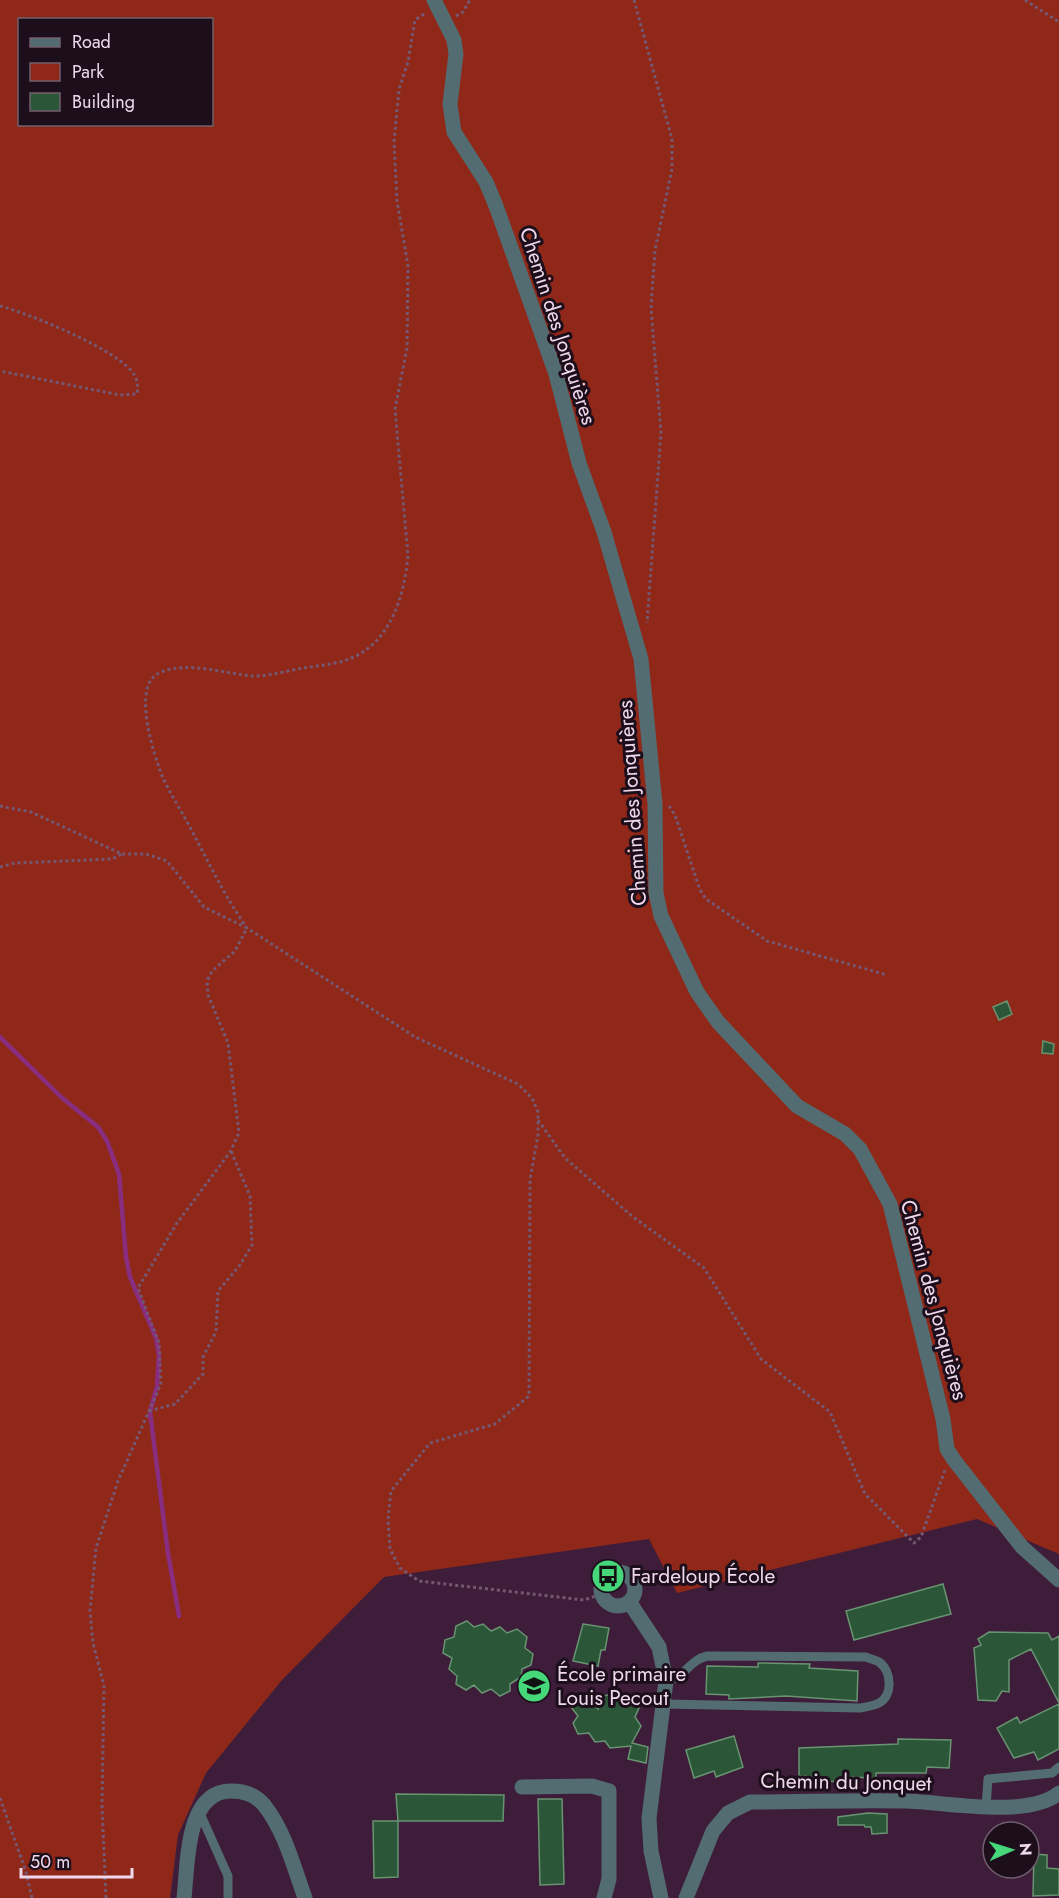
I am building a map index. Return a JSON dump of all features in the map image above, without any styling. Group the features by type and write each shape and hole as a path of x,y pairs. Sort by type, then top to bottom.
{"street":[{"name":"Chemin des Jonquières","path":"440,10 454,40 456,54 450,104 454,132 486,182 556,374 579,463 604,532 641,659 656,804 656,893 661,916 697,992 718,1022 797,1106 845,1134 860,1149 890,1204 943,1419 947,1449 1022,1547 1059,1580"},
{"path":"620,1572 627,1574 635,1584 636,1591 630,1603 617,1607 605,1600 602,1594 601,1587 608,1576 620,1572"},
{"path":"630,1603 659,1647 666,1681 665,1704 649,1818 651,1851 661,1898"},
{"path":"522,1787 592,1786 609,1791 609,1879 604,1898"},
{"path":"184,1898 189,1849 199,1811 213,1794 223,1792 245,1793 263,1803 272,1815 305,1898"},
{"name":"Chemin du Jonquet","path":"686,1898 713,1831 728,1813 750,1802 907,1801 986,1807 1035,1802 1059,1793"}],"lane":[{"path":"665,1704 861,1708 880,1703 886,1696 889,1686 887,1671 880,1662 866,1657 707,1656 690,1663 679,1677 666,1681"},
{"path":"986,1807 988,1779 1052,1773 1059,1767"},
{"path":"199,1811 228,1876 228,1898"}],"path":[{"path":"247,928 232,908 163,777 146,717 144,695 148,682 158,673 181,668 256,676 344,661 365,650 380,637 395,613 405,579 408,556 395,409 407,348 408,266 397,201 394,142 399,89 408,62 414,20 440,10 463,12 470,0"},
{"path":"634,0 672,139 672,169 655,250 651,308 661,433 647,630"},
{"path":"1025,0 1059,22"},
{"path":"0,306 41,318 126,365 135,375 138,386 137,394 120,395 0,371"},
{"path":"656,804 670,807 675,815 700,890 706,899 767,941 887,975"},
{"path":"0,806 31,812 122,854 146,854 167,861 204,907 247,928 415,1037 518,1084 532,1098 538,1112 538,1136 530,1180 529,1396 495,1424 430,1443 391,1491 388,1520 390,1549 400,1568 419,1581 584,1600 602,1594"},
{"path":"0,867 15,863 112,860 122,854"},
{"path":"106,1898 102,1806 104,1686 93,1643 90,1611 96,1548 118,1481 161,1384 159,1343 138,1288 177,1223 231,1150 239,1133 228,1043 208,995 207,981 212,971 235,951 247,928"},
{"path":"537,1120 544,1125 565,1158 633,1217 704,1268 760,1359 830,1412 865,1494 914,1543 921,1538 951,1454"},
{"path":"149,1411 175,1404 203,1374 203,1357 216,1332 218,1291 240,1266 252,1245 250,1196 231,1150"},
{"path":"0,1798 26,1872 32,1898"}],"green space":[{"path":"0,0 1059,0 1059,1554 977,1519 677,1593 649,1539 384,1577 282,1680 206,1773 178,1835 170,1898 0,1898"}],"building":[{"path":"1007,1001 1012,1014 999,1020 993,1007"},
{"path":"1043,1041 1054,1044 1053,1054 1042,1053"},
{"path":"943,1584 951,1614 854,1640 846,1611"},
{"path":"467,1621 474,1627 483,1624 491,1631 500,1627 507,1633 517,1629 527,1637 525,1648 533,1654 531,1665 522,1669 521,1677 510,1684 510,1691 500,1696 491,1689 482,1693 474,1685 466,1690 456,1684 457,1676 449,1669 452,1658 443,1653 445,1640 454,1637 456,1626"},
{"path":"583,1624 609,1628 605,1650 601,1650 598,1666 573,1661"},
{"path":"989,1632 1048,1633 1052,1640 1059,1636 1059,1703 1031,1649 1009,1660 1009,1692 1002,1691 996,1701 978,1700 974,1648 981,1645 978,1639"},
{"path":"758,1663 810,1664 809,1668 858,1671 857,1701 786,1696 729,1699 729,1695 706,1694 707,1666 758,1667"},
{"path":"617,1693 622,1700 631,1698 639,1708 635,1717 641,1726 632,1743 648,1747 646,1763 628,1759 631,1746 610,1748 605,1741 595,1742 589,1733 578,1734 573,1723 578,1716 571,1707 575,1699 588,1696 598,1709 604,1696"},
{"path":"1059,1704 1059,1749 1038,1760 1034,1752 1014,1758 997,1728 1017,1717 1020,1723"},
{"path":"734,1736 743,1767 716,1777 714,1771 694,1778 686,1750"},
{"path":"898,1739 951,1740 949,1768 927,1767 926,1773 876,1773 876,1778 848,1777 847,1782 820,1781 820,1777 799,1776 799,1748 898,1744"},
{"path":"396,1794 504,1795 503,1821 398,1821"},
{"path":"538,1799 562,1799 564,1884 540,1885"},
{"path":"868,1813 887,1814 887,1833 872,1834 871,1827 864,1825 838,1825 838,1817"},
{"path":"373,1821 398,1821 398,1877 374,1878"},
{"path":"1041,1855 1047,1855 1047,1868 1059,1869 1059,1895 1033,1896 1033,1880 1041,1880"}],"waterway":[{"path":"0,1037 61,1097 98,1127 107,1141 119,1174 126,1257 130,1277 156,1338 159,1356 157,1386 150,1412 168,1553 179,1616"}],"place":[{"name":"Fardeloup École","path":"608,1576"},
{"name":"École primaire Louis Pecout","path":"534,1686"}]}
